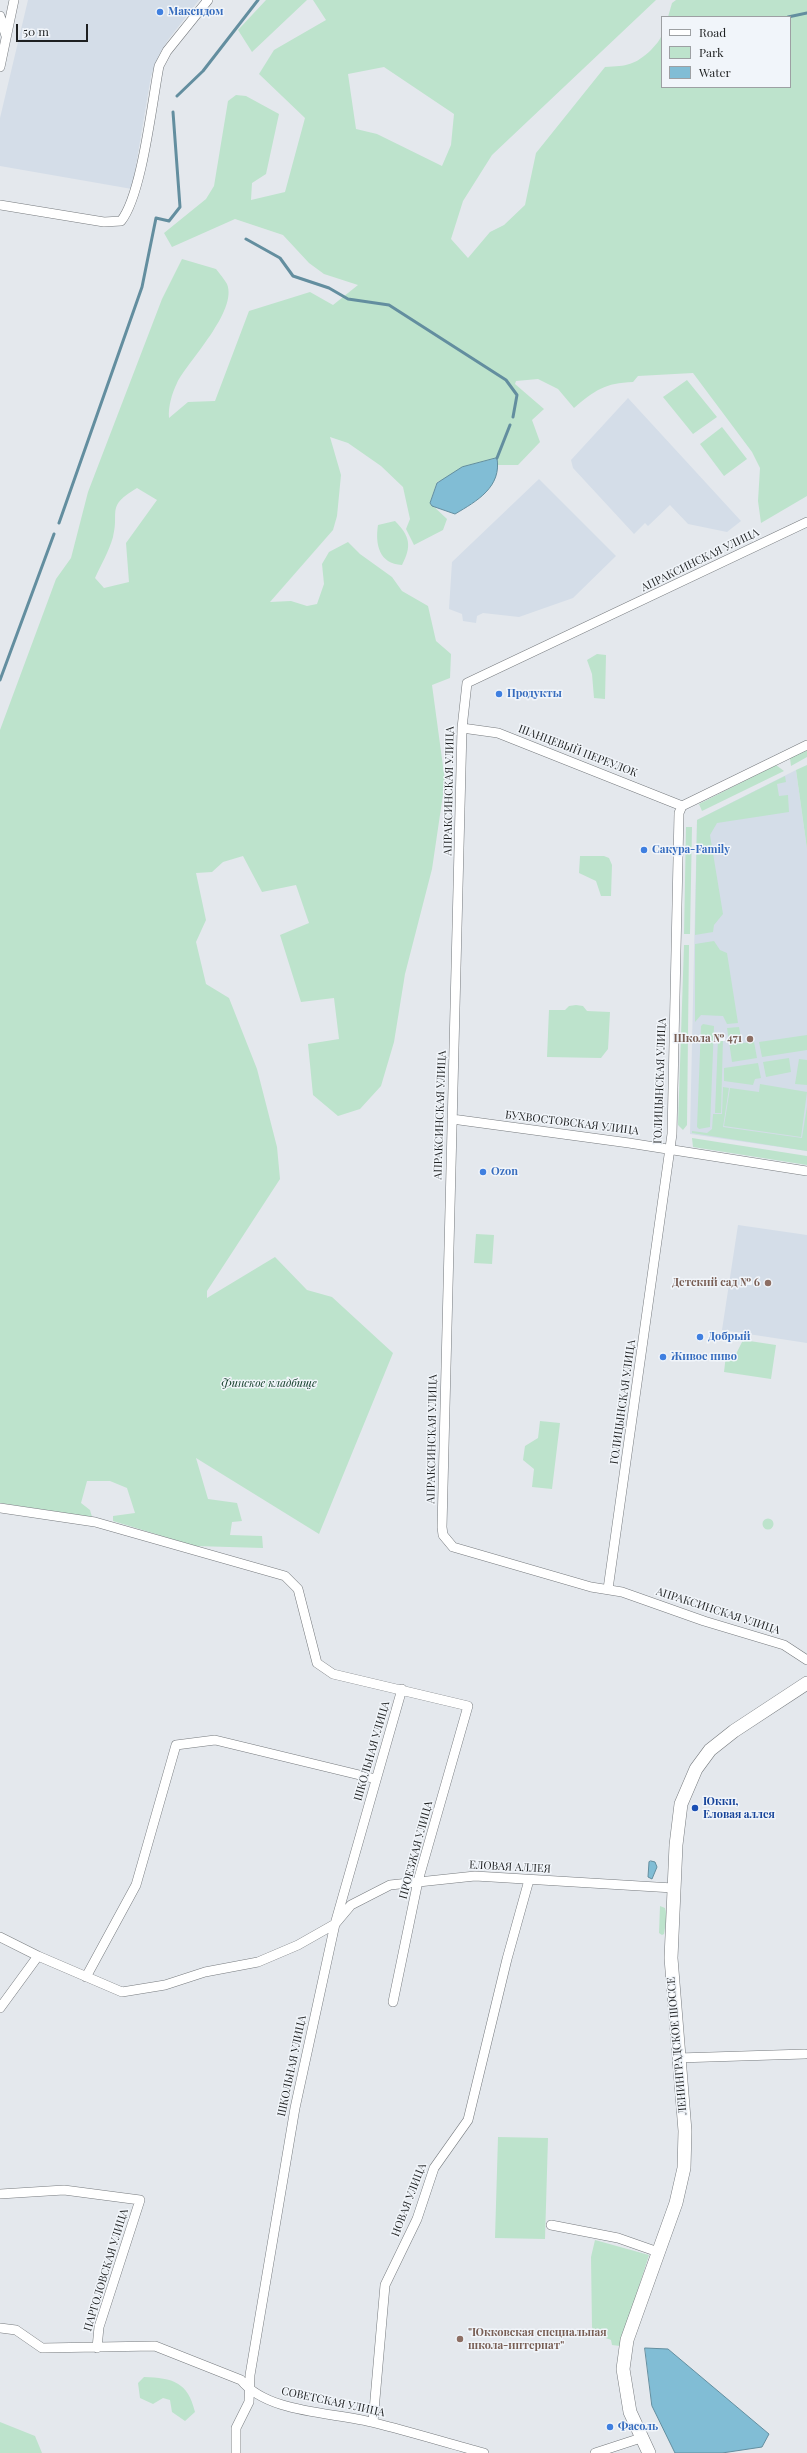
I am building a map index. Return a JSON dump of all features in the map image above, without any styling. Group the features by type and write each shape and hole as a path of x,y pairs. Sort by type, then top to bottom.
{"main road":[{"name":"ЛЕНИНГРАДСКОЕ ШОССЕ","path":"649,2453 640,2438 627,2400 623,2369 628,2340 676,2203 684,2168 685,2131 670,1958 673,1888 680,1811 686,1788 696,1769 710,1750 734,1731 807,1683"}],"street":[{"path":"0,67 14,0"},
{"path":"0,205 104,222 121,221 130,208 140,168 159,66 167,51 208,0"},
{"path":"0,16 6,37"},
{"name":"АПРАКСИНСКАЯ УЛИЦА","path":"807,522 467,683 462,728 443,1536 453,1547 591,1587 622,1592 704,1621 784,1645 807,1660"},
{"name":"ШАНЦЕВЫЙ ПЕРЕУЛОК","path":"462,728 498,733 682,806"},
{"path":"682,806 807,745"},
{"name":"ГОЛИЦЫНСКАЯ УЛИЦА","path":"608,1589 672,1134 677,940 678,821 682,806"},
{"name":"БУХВОСТОВСКАЯ УЛИЦА","path":"452,1119 670,1149 807,1171"},
{"path":"0,1508 95,1522 285,1576 298,1589 317,1663 333,1674 402,1689"},
{"name":"ПРОЕЗЖАЯ УЛИЦА","path":"393,2002 418,1881 468,1706 402,1689"},
{"name":"ШКОЛЬНАЯ УЛИЦА","path":"236,2453 236,2428 249,2402 249,2390 295,2108 335,1924 402,1689"},
{"path":"86,1977 136,1885 176,1745 215,1740 376,1779"},
{"name":"ЕЛОВАЯ АЛЛЕЯ","path":"335,1924 352,1905 358,1901 390,1885 418,1881 475,1876 673,1888"},
{"name":"НОВАЯ УЛИЦА","path":"373,2422 385,2285 417,2219 434,2168 468,2120 507,1959 529,1880"},
{"path":"0,1937 38,1956 122,1992 165,1985 205,1972 258,1962 298,1945 335,1924"},
{"path":"0,2008 38,1956"},
{"path":"678,2058 805,2054"},
{"name":"ПАРГОЛОВСКАЯ УЛИЦА","path":"0,2194 64,2190 140,2200 99,2327 97,2348"},
{"path":"551,2225 618,2238 658,2252"},
{"name":"СОВЕТСКАЯ УЛИЦА","path":"0,2328 16,2330 42,2348 155,2346 241,2380 249,2390 262,2398 313,2412 373,2422 484,2453"},
{"path":"595,2453 640,2438"}],"shaded area":[{"path":"28,0 199,0 168,40 159,55 151,76 132,189 0,166 0,118"},
{"path":"628,398 741,521 727,532 688,524 670,505 648,526 645,523 634,534 573,468 571,460"},
{"path":"539,479 616,556 573,598 519,617 483,613 477,616 476,623 463,621 462,614 449,609 452,562"},
{"name":"Школа № 471","path":"796,770 807,849 807,1151 690,1134 697,820"},
{"name":"Детский сад № 6","path":"738,1225 807,1235 807,1343 722,1330"}],"green space":[{"path":"266,0 307,0 252,52 238,30"},
{"name":"Финское кладбище","path":"313,0 656,0 492,155 463,201 451,239 468,258 490,232 504,225 525,205 536,153 605,67 625,65 635,62 651,50 661,36 661,88 791,88 791,16 668,16 672,3 676,0 807,0 807,496 761,523 758,501 760,468 752,452 693,373 638,376 633,382 615,384 595,392 574,408 558,389 538,379 516,381 515,384 544,409 532,420 540,442 518,465 498,465 497,458 437,482 430,503 447,519 443,530 414,545 406,529 410,519 403,487 381,466 348,443 330,437 341,475 337,516 333,530 270,602 291,601 307,606 317,604 324,584 322,564 329,552 348,542 360,554 392,577 402,591 428,606 436,641 451,654 450,678 432,685 445,781 432,869 405,974 394,1042 381,1086 360,1109 338,1116 313,1095 308,1044 339,1039 334,998 301,1002 280,935 309,923 296,885 262,892 243,856 223,862 212,872 196,873 206,920 196,942 206,984 229,998 257,1069 277,1147 280,1179 207,1291 207,1298 275,1257 307,1290 332,1297 393,1353 319,1534 196,1458 208,1499 237,1503 242,1521 232,1522 230,1535 262,1536 263,1548 195,1546 113,1521 113,1516 135,1513 127,1488 110,1481 87,1481 81,1503 90,1510 92,1517 0,1503 0,730 56,579 71,558 88,492 162,299 182,259 216,269 227,284 228,295 225,308 219,321 177,383 171,400 169,418 188,402 215,401 249,311 310,292 333,305 358,285 324,274 309,263 283,235 235,219 172,247 164,233 206,199 214,186 228,101 236,95 246,96 279,114 266,174 252,183 251,200 285,192 305,118 259,74 274,50 326,20","holes":["384,67 454,114 451,145 442,166 377,134 356,129 348,74","137,488 157,500 126,543 129,582 104,588 95,578 113,537 117,505 127,494"]},
{"path":"687,380 717,417 693,434 663,397"},
{"path":"722,427 747,459 724,476 700,444"},
{"path":"395,521 404,532 408,542 407,552 402,565 394,564 388,561 380,552 378,546 378,525"},
{"path":"597,654 606,655 605,699 594,698 592,674 587,660"},
{"path":"807,749 807,757 791,766 790,758"},
{"path":"776,765 784,771 702,811 699,804"},
{"path":"807,765 807,849 796,770"},
{"path":"785,776 786,782 777,784 779,796 788,795 789,812 717,823 710,835 723,914 714,925 713,932 695,935 697,820"},
{"path":"686,827 692,827 690,934 684,934"},
{"path":"580,856 604,856 609,858 612,865 611,896 601,896 596,881 579,873"},
{"path":"714,941 720,950 727,953 738,1023 727,1024 723,1016 701,1015 695,1022 695,944"},
{"path":"684,945 689,945 687,1125 683,1130 678,1125"},
{"path":"569,1006 583,1006 587,1011 610,1012 608,1049 601,1058 547,1057 549,1010 565,1010"},
{"path":"703,1024 714,1026 710,1127 699,1129 697,1127 701,1026"},
{"path":"739,1027 742,1043 754,1042 757,1058 732,1062 727,1028"},
{"path":"807,1035 807,1050 762,1057 759,1042"},
{"path":"718,1038 723,1038 721,1113 715,1113"},
{"path":"789,1058 791,1072 766,1077 763,1062"},
{"path":"799,1059 807,1060 807,1085 795,1084"},
{"path":"758,1063 761,1078 755,1079 753,1085 724,1081 724,1068"},
{"path":"760,1084 807,1092 801,1137 724,1126 730,1088 759,1092"},
{"path":"723,1087 729,1088 723,1127 802,1138 807,1106 807,1151 692,1133 692,1131 707,1133 712,1129 713,1114 722,1114"},
{"path":"692,1138 807,1156 807,1165 693,1147"},
{"path":"476,1234 494,1235 492,1264 474,1263"},
{"path":"743,1340 776,1345 771,1379 724,1372 726,1355 736,1354"},
{"path":"540,1421 560,1423 552,1489 532,1487 534,1469 523,1460 525,1446 538,1438"},
{"path":"766,1519 770,1519 772,1520 772,1528 766,1529 763,1526 763,1522"},
{"path":"660,1906 665,1908 667,1916 664,1934 662,1935 659,1933"},
{"path":"498,2137 548,2138 545,2239 495,2238"},
{"path":"595,2240 649,2255 620,2346 612,2345 611,2340 595,2334 592,2327 591,2257"},
{"path":"144,2377 163,2379 178,2384 188,2394 195,2412 185,2421 172,2412 170,2400 163,2398 153,2404 140,2398 138,2383"},
{"path":"0,2422 35,2436 42,2453 0,2453"}],"water":[{"path":"497,458 498,468 492,485 472,504 455,514 432,506 430,503 437,483 462,467"},
{"path":"649,1862 655,1862 657,1867 652,1879 648,1877"},
{"path":"645,2348 668,2349 769,2434 762,2447 722,2453 675,2453 652,2406"}],"waterway":[{"path":"177,96 203,71 258,0"},
{"path":"791,16 807,13"},
{"path":"59,523 142,287 156,218 169,221 180,207 173,112"},
{"path":"246,239 280,258 293,276 329,288 348,299 389,305 506,380 517,395 513,417"},
{"path":"497,458 510,425"},
{"path":"0,680 54,534"}],"place":[{"name":"Максидом","path":"160,12"},
{"name":"Продукты","path":"499,694"},
{"name":"Сакура-Family","path":"644,850"},
{"name":"Школа № 471","path":"750,1039"},
{"name":"Ozon","path":"483,1172"},
{"name":"Детский сад № 6","path":"768,1283"},
{"name":"Добрый","path":"700,1337"},
{"name":"Живое пиво","path":"663,1357"},
{"name":"Юкки, Еловая аллея","path":"695,1808"},
{"name":"\"Юкковская специальная школа-интернат\"","path":"460,2339"},
{"name":"Фасоль","path":"610,2427"}]}
